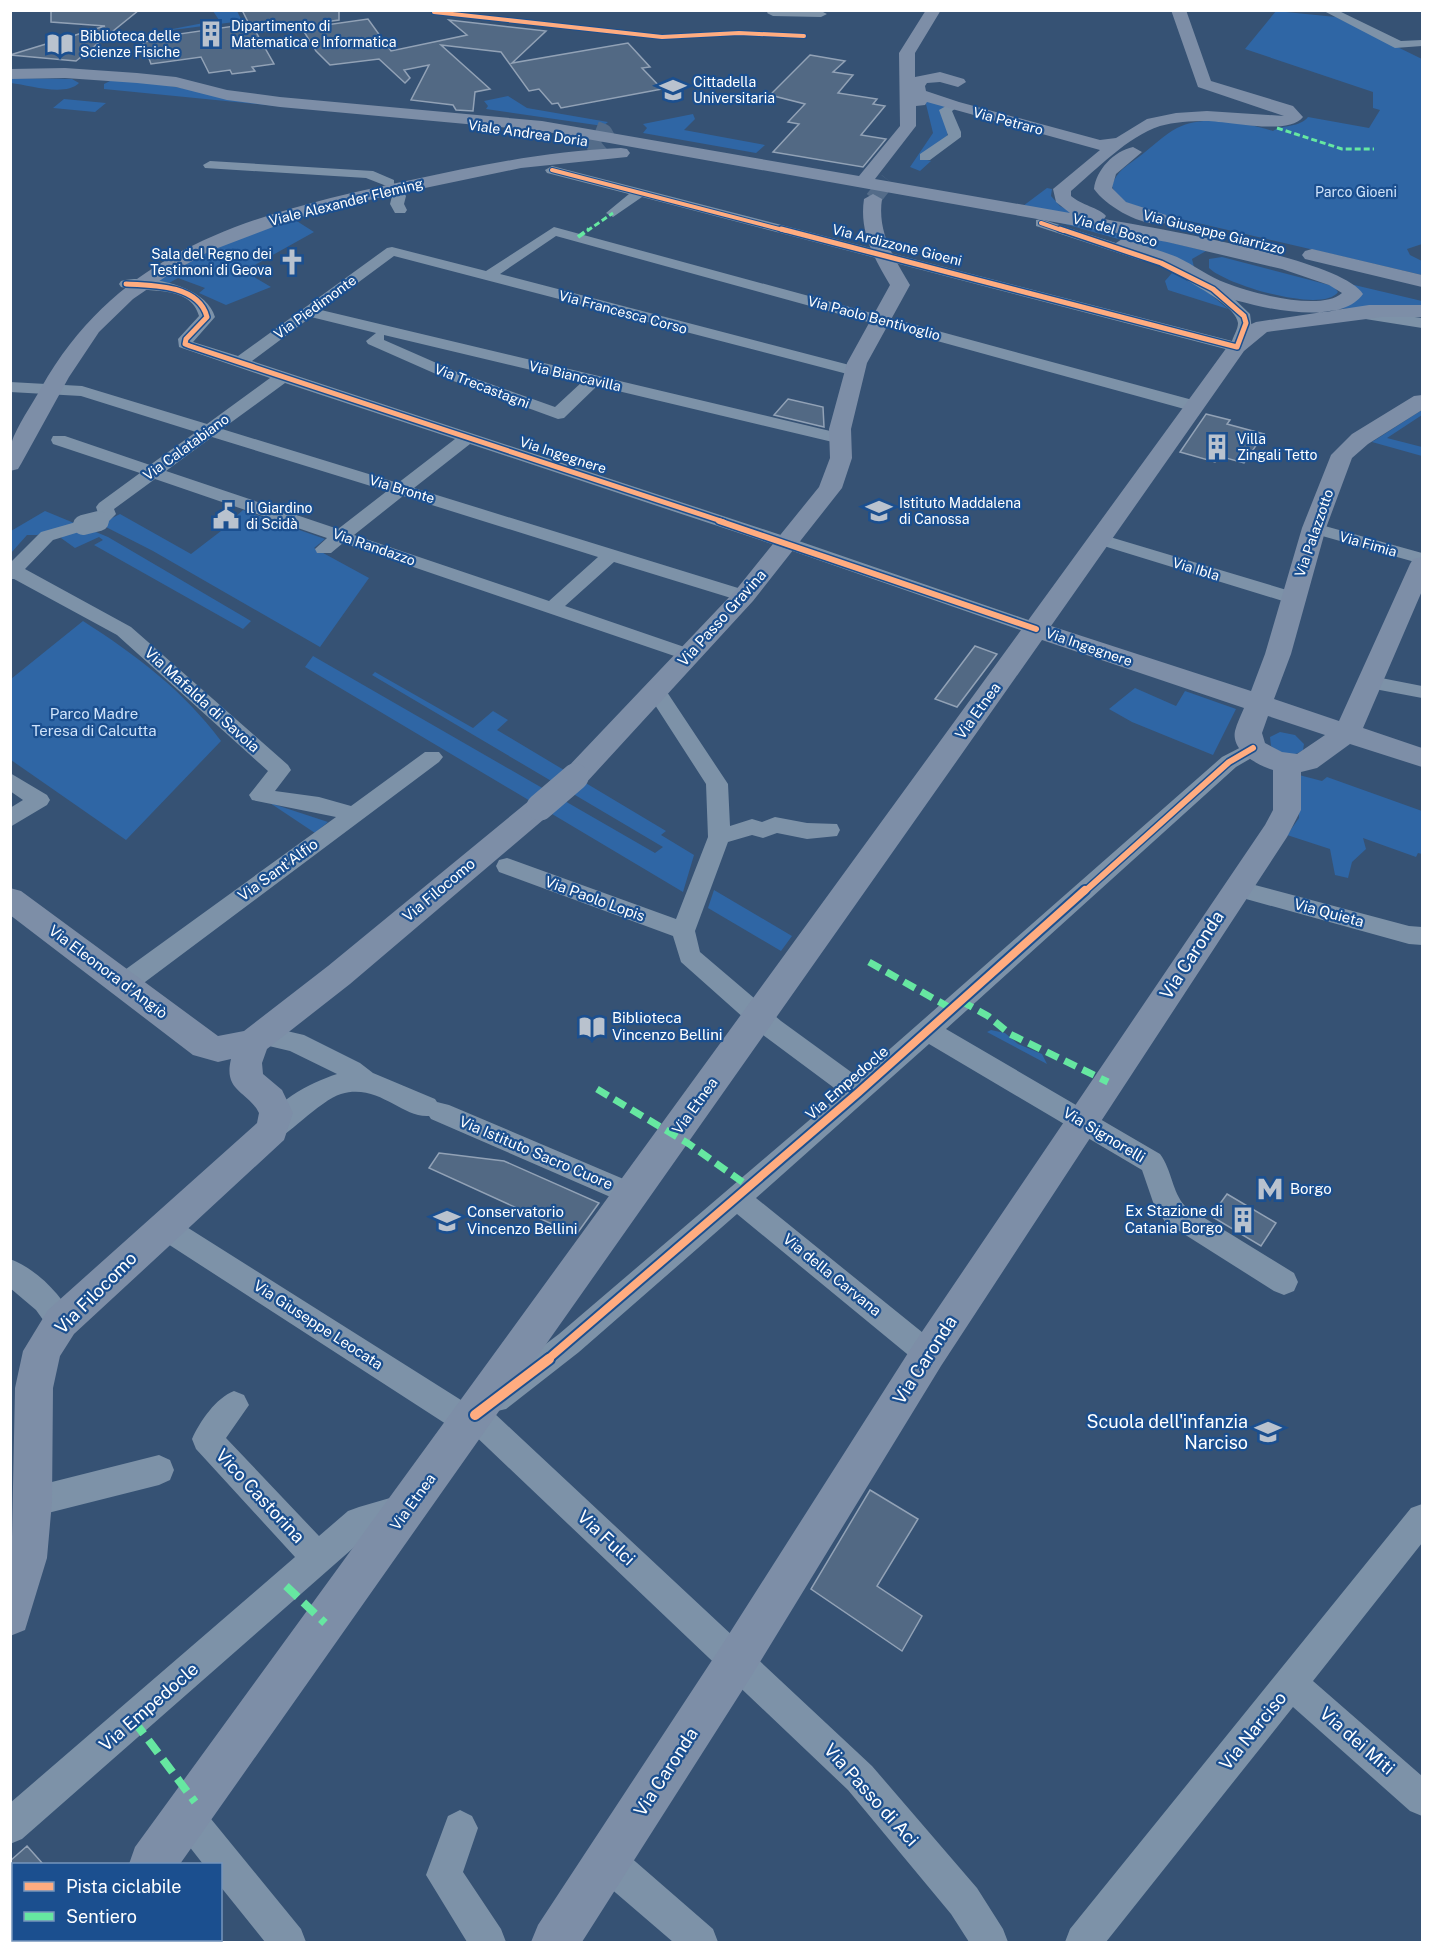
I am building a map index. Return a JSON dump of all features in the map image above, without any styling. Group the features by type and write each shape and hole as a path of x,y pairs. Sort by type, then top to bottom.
{"main road":[{"path":"864,182 908,126 907,53 934,10"},
{"path":"931,41 950,10"},
{"name":"Via del Bosco","path":"1048,180 1108,145 1173,123 1207,116 1283,122 1295,117 1287,110 1204,84 1178,10"},
{"path":"940,60 958,82 955,98 957,105"},
{"path":"907,73 917,93 924,125 917,155"},
{"path":"10,75 73,77 84,81 83,85 72,90"},
{"name":"Viale Andrea Doria","path":"10,75 121,85 176,82 227,95 280,102 543,126 1137,230 1250,255"},
{"path":"917,93 919,81 927,78 948,78 958,82"},
{"path":"10,85 51,90"},
{"name":"Via Petraro","path":"917,93 1108,145"},
{"name":"Viale Andrea Doria","path":"177,100 515,129 752,169 1041,222"},
{"path":"398,111 514,117 596,129"},
{"name":"Viale Alexander Fleming","path":"137,284 166,265 218,240 282,215 510,157 529,148 536,141 526,136 426,122"},
{"name":"Via Giuseppe Giarrizzo","path":"1150,131 1106,174 1103,189 1120,206 1151,217 1422,281"},
{"name":"Via del Bosco","path":"1108,145 1062,189 1062,198 1068,205 1096,216 1207,241 1250,255"},
{"path":"322,205 353,195 506,161 588,147"},
{"name":"Viale Alexander Fleming","path":"10,464 49,388 65,345 169,255 247,221 327,197 538,158 567,155 634,153 752,169"},
{"path":"1008,208 1029,193"},
{"name":"Via Passo Gravina","path":"656,691 744,596 830,489 841,458 844,408 855,371 862,351 899,290 886,262 871,208 873,199"},
{"name":"Via del Bosco","path":"1041,222 1154,255 1181,266 1217,287 1245,297"},
{"path":"1245,297 1275,302 1324,305 1342,302 1353,294 1350,289 1336,281 1288,265 1221,253 1204,255 1197,262 1204,272 1229,285 1275,302 1304,311"},
{"path":"1250,255 1422,295"},
{"path":"1245,297 1304,311 1380,314 1422,311"},
{"name":"Via Etnea","path":"153,1863 1237,347 1254,330 1263,326 1380,314"},
{"name":"Viale Alexander Fleming","path":"10,437 49,388"},
{"name":"Via Palazzotto","path":"1253,748 1248,733 1278,654 1314,528 1342,455 1347,449 1422,401"},
{"path":"1253,748 1288,772 1347,733 1422,562"},
{"name":"Via Ingegnere","path":"1036,629 1422,758"},
{"name":"Via Filocomo","path":"257,1038 340,975 540,807 574,777 656,691"},
{"name":"Via Caronda","path":"555,1942 737,1660 928,1354 1236,888 1277,830 1287,810 1288,772"},
{"name":"Via Eleonora d'Angiò","path":"10,899 205,1046 218,1049 257,1038"},
{"path":"257,1038 246,1063 247,1080 270,1100 276,1113 272,1130"},
{"name":"Via Filocomo","path":"11,1615 26,1558 32,1502 34,1388 42,1351 61,1322 272,1130"}],"street":[{"path":"1327,10 1422,56"},
{"path":"773,13 821,14"},
{"path":"1399,45 1422,44"},
{"path":"917,155 954,137 955,132 945,110 957,105"},
{"path":"210,165 368,174 392,186 399,196 397,204 400,210"},
{"name":"Via Ardizzone Gioeni","path":"552,170 886,262 920,265 1237,347"},
{"path":"613,213 639,194"},
{"path":"1041,222 1177,269 1213,289 1244,316 1246,323 1237,347"},
{"name":"Via Paolo Bentivoglio","path":"488,276 554,231 1194,406"},
{"name":"Via Piedimonte","path":"239,363 409,242"},
{"name":"Via Francesca Corso","path":"395,251 855,371"},
{"name":"Via Ingegnere","path":"137,284 182,293 202,303 207,317 186,339 185,344 787,543 1036,629"},
{"name":"Via Biancavilla","path":"309,312 841,439"},
{"path":"1380,314 1422,322"},
{"name":"Via Trecastagni","path":"385,331 374,341 460,378 558,414 594,380"},
{"name":"Via Calatabiano","path":"12,571 47,536 91,523 107,514 105,507 282,377"},
{"name":"Via Bronte","path":"10,387 82,391 744,596"},
{"path":"324,549 467,438"},
{"name":"Via Randazzo","path":"59,440 689,655"},
{"name":"Via Fimia","path":"1314,528 1422,562"},
{"name":"Via Ibla","path":"1100,539 1293,598"},
{"path":"551,609 612,554"},
{"name":"Via Mafalda di Savoia","path":"12,571 124,631 280,770 260,795 295,803 321,804 343,810 352,816"},
{"path":"1371,682 1422,692"},
{"path":"656,691 717,784 719,837 683,932 689,957 772,1028 859,1092"},
{"name":"Via Empedocle","path":"474,1415 569,1343 859,1092 1229,762 1253,748"},
{"name":"Via Sant'Alfio","path":"124,984 432,757"},
{"path":"10,780 39,800 10,819"},
{"path":"719,837 752,828 763,830 775,825 807,831 829,830"},
{"name":"Via Paolo Lopis","path":"507,866 683,932"},
{"name":"Via Quieta","path":"1236,888 1408,935 1422,936"},
{"name":"Via Signorelli","path":"928,1031 1082,1121 1155,1167 1169,1207 1175,1214 1284,1282"},
{"name":"Via Istituto Sacro Cuore","path":"257,1038 295,1042 351,1070 363,1080 631,1194"},
{"path":"272,1130 320,1089 346,1081 363,1080"},
{"name":"Via della Carvana","path":"735,1197 928,1354"},
{"name":"Via Giuseppe Leocata","path":"164,1227 457,1414 474,1415"},
{"path":"10,1271 46,1301 61,1322"},
{"name":"Vico Castorina","path":"234,1405 207,1439 318,1558"},
{"name":"Via Fulci","path":"474,1415 737,1660"},
{"path":"32,1502 159,1470"},
{"name":"Via Empedocle","path":"10,1827 359,1522 409,1507"},
{"name":"Via Narciso","path":"1083,1942 1422,1519"},
{"name":"Via Passo di Aci","path":"737,1660 860,1778 964,1900 990,1942"},
{"name":"Via dei Miti","path":"1292,1684 1422,1799"},
{"path":"186,1815 288,1942"},
{"path":"460,1828 444,1875 488,1942"},
{"path":"608,1862 700,1942"}],"green space":[{"path":"213,11 237,11 242,21 157,32 219,20"},
{"name":"Parco Gioeni","path":"1276,11 1336,17 1422,59 1422,244 1407,249 1410,255 1422,261 1422,275 1159,214 1125,202 1115,192 1112,186 1116,176 1123,169 1167,134 1199,121 1225,121 1273,131 1300,123 1308,117 1369,128 1380,110 1373,108 1373,92 1245,49"},
{"path":"11,78 72,79 79,83 73,87 56,90 11,83"},
{"path":"112,80 153,83 296,108 104,89 104,84"},
{"path":"508,96 527,108 608,122 603,126 486,109 488,106 484,101"},
{"path":"64,99 106,103 95,112 53,108"},
{"path":"925,100 944,105 948,132 947,136 920,158 931,161 920,171 910,167 933,133"},
{"path":"693,114 695,119 684,130 765,145 756,153 643,133 647,128 643,124"},
{"path":"1047,188 1052,189 1051,196 1060,206 1078,215 1023,206"},
{"path":"292,218 314,232 244,271 271,287 226,305 199,293 205,288 178,278 169,283 156,280 216,248"},
{"path":"1054,221 1122,231 1206,251 1192,259 1194,267 1129,242"},
{"path":"1222,257 1333,286 1338,292 1329,298 1314,300 1295,299 1253,289 1219,275 1209,268 1209,259"},
{"path":"1172,273 1205,290 1228,309 1168,290 1165,281"},
{"path":"1350,284 1422,301 1422,307 1323,309 1341,306"},
{"path":"1422,410 1422,415 1387,438 1422,447 1422,456 1372,442"},
{"path":"243,510 325,539 314,548 369,578 320,647 153,551 100,524 120,514 191,554 234,521 234,518"},
{"path":"45,511 108,537 251,621 243,629 94,545 103,540 99,537 75,548 61,538 65,533 60,529 27,535 11,553 11,531"},
{"name":"Parco Madre Teresa di Calcutta","path":"83,621 158,675 191,706 221,741 126,840 11,760 11,679"},
{"path":"313,656 655,853 663,847 372,675 375,672 473,728 493,711 508,720 497,730 666,831 661,835 694,855 683,892 305,667"},
{"path":"1135,688 1176,706 1185,691 1236,709 1213,755 1132,722 1109,709"},
{"path":"1280,732 1295,735 1304,744 1303,750 1291,755 1271,746 1270,737"},
{"path":"1299,775 1322,781 1327,777 1422,811 1422,854 1418,853 1416,857 1363,838 1366,849 1352,862 1348,878 1335,875 1330,849 1287,835 1299,818"},
{"path":"270,803 328,822 315,833"},
{"path":"714,890 792,936 781,951 708,908"},
{"path":"991,1030 1005,1033 1018,1044 1042,1054 1047,1064 987,1032"}],"building":[{"path":"51,10 139,10 76,61 10,55 105,26 51,22"},
{"path":"242,10 339,10 339,20 324,22 326,25 368,19 391,51 467,35 449,20 546,31 512,63 628,43 650,67 642,68 662,89 561,108 558,103 552,104 539,89 529,91 501,52 441,45 490,89 475,92 473,111 456,110 453,105 411,100 429,65 404,70 410,78 405,83 379,59 330,65 316,51 300,25 256,32 274,64 252,67 255,71 232,74 230,70 209,73 201,57 151,64 143,42 173,38 172,35 249,24"},
{"path":"810,55 845,61 833,72 853,75 838,93 877,99 873,104 885,106 861,135 886,139 863,167 773,152 799,124 788,122 805,104 770,95"},
{"path":"788,399 823,407 824,427 774,415"},
{"path":"1206,414 1230,420 1227,424 1264,434 1244,463 1219,456 1215,462 1180,452"},
{"path":"975,646 997,654 957,707 935,699"},
{"path":"439,1153 504,1161 599,1203 576,1235 429,1168"},
{"name":"Ex Stazione di Catania Borgo","path":"1227,1194 1276,1223 1261,1246 1211,1216"},
{"path":"870,1490 918,1519 877,1586 922,1616 902,1651 811,1589"},
{"path":"27,1846 42,1863 10,1864 10,1861"}],"tunnel":[{"path":"587,148 602,144 608,139 604,132 596,129"},
{"path":"873,199 888,180"}],"marked path":[{"path":"1277,128 1342,149 1374,149"},
{"path":"578,237 613,213"},
{"path":"869,962 952,1009"},
{"path":"961,1001 988,1016 1010,1034 1108,1082"},
{"path":"597,1089 689,1144 748,1186"},
{"path":"286,1586 325,1623"},
{"path":"134,1721 195,1802"}],"cycle path":[{"path":"434,12 662,37 701,37 739,33 804,36"},
{"path":"552,170 1237,347 1246,323 1244,316 1213,289 1161,263 1041,223"},
{"path":"126,284 175,290 197,300 204,307 207,317 186,339 185,344 190,346 787,543 1036,629"},
{"path":"475,1415 569,1343 859,1092 1229,762 1253,748"}],"place":[{"name":"Dipartimento di Matematica e Informatica","path":"211,34"},
{"name":"Biblioteca delle Scienze Fisiche","path":"60,44"},
{"name":"Cittadella Universitaria","path":"673,90"},
{"name":"Sala del Regno dei Testimoni di Geova","path":"292,262"},
{"name":"Villa Zingali Tetto","path":"1217,447"},
{"name":"Istituto Maddalena di Canossa","path":"879,511"},
{"name":"Il Giardino di Scidà","path":"226,516"},
{"name":"Biblioteca Vincenzo Bellini","path":"592,1027"},
{"name":"Borgo","path":"1270,1189"},
{"name":"Ex Stazione di Catania Borgo","path":"1243,1220"},
{"name":"Conservatorio Vincenzo Bellini","path":"447,1221"},
{"name":"Scuola dell'infanzia Narciso","path":"1268,1432"}]}
